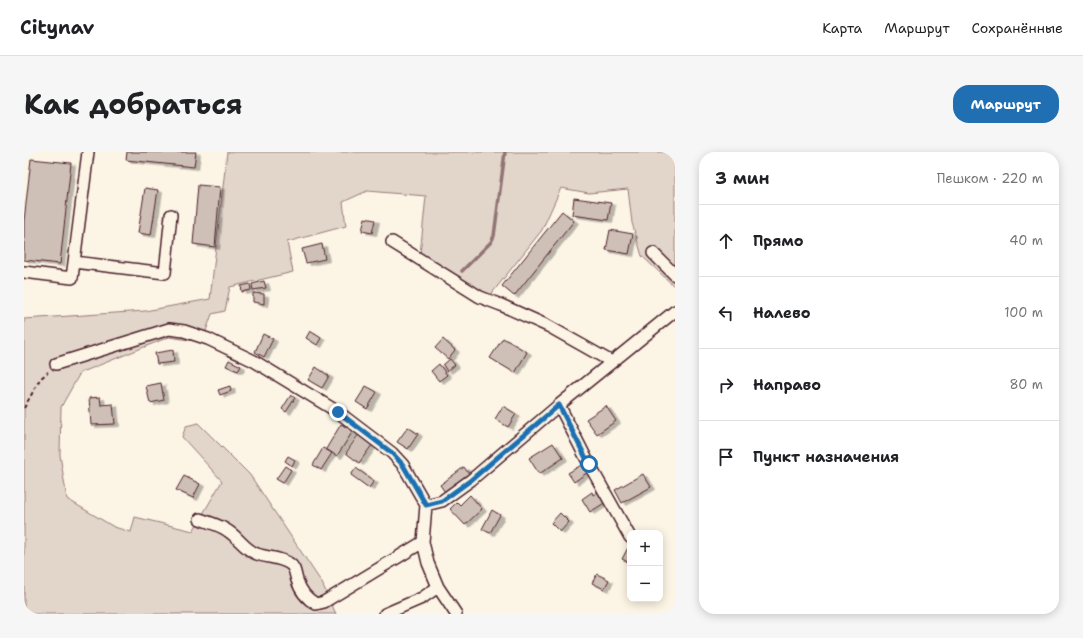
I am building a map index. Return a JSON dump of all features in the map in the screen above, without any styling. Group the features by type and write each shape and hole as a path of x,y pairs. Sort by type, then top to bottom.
{"street":[{"path":"24,272 72,278 88,152"},
{"path":"74,262 165,273 171,215"},
{"path":"392,242 480,297 548,326 612,362"},
{"path":"653,252 675,275"},
{"path":"426,505 442,501 471,480 559,405 675,311"},
{"path":"56,364 169,329 184,331 208,339 254,361 338,412 392,453 403,465 426,505 422,542 428,563 438,587 456,614"},
{"path":"559,405 589,464 627,532"},
{"path":"200,519 225,529 241,544 257,554 278,558 290,563 294,568 297,582 307,599 316,609 324,602 422,542"},
{"path":"385,614 422,598 438,587"}],"path":[{"path":"24,408 40,379 56,364"}],"shaded area":[{"path":"227,152 675,152 675,287 642,256 632,223 628,189 589,193 561,188 542,230 485,302 419,264 426,196 367,191 343,202 346,226 287,242 293,272 230,287 225,311 212,314 202,342 169,337 80,373 61,407 60,455 67,499 114,527 131,532 135,517 193,531 222,481 182,437 186,426 198,423 250,475 322,583 336,614 24,614 24,319 145,311 210,299"}],"building":[{"path":"127,152 196,152 194,167 126,160"},
{"path":"31,159 71,163 60,264 24,260 24,221"},
{"path":"198,185 220,187 215,247 193,244"},
{"path":"145,188 158,190 151,235 138,233"},
{"path":"574,198 611,203 608,220 572,215"},
{"path":"562,211 574,221 514,296 502,286"},
{"path":"365,218 375,220 372,233 362,231"},
{"path":"610,230 633,234 629,254 606,250"},
{"path":"322,244 325,259 306,263 302,249"},
{"path":"264,281 266,288 253,290 252,284"},
{"path":"250,284 251,290 242,292 241,286"},
{"path":"253,293 264,294 264,304 253,302"},
{"path":"310,331 321,338 317,345 306,338"},
{"path":"263,334 273,339 264,357 255,352"},
{"path":"503,338 527,352 515,373 490,358"},
{"path":"443,339 455,350 448,359 435,348"},
{"path":"173,350 174,362 157,364 155,353"},
{"path":"450,359 455,365 447,371 443,365"},
{"path":"229,360 241,366 238,371 226,366"},
{"path":"439,364 447,375 439,381 431,371"},
{"path":"316,367 329,376 322,388 308,380"},
{"path":"161,383 164,400 150,403 146,386"},
{"path":"230,386 231,391 220,395 218,390"},
{"path":"366,386 377,392 367,409 356,402"},
{"path":"291,395 295,398 286,412 282,409"},
{"path":"100,397 101,405 113,404 115,424 91,425 89,398"},
{"path":"503,406 516,414 508,427 495,419"},
{"path":"606,406 616,421 597,434 586,419"},
{"path":"341,424 353,431 337,456 326,449"},
{"path":"408,427 418,434 408,449 397,442"},
{"path":"358,435 372,445 359,463 346,453"},
{"path":"553,443 563,458 539,474 529,458"},
{"path":"323,448 332,453 321,470 313,465"},
{"path":"288,456 295,460 292,466 285,461"},
{"path":"583,464 588,472 574,482 568,473"},
{"path":"285,466 291,470 283,483 276,479"},
{"path":"464,467 469,474 445,492 440,485"},
{"path":"356,468 374,481 369,488 351,475"},
{"path":"643,474 651,487 622,503 615,490"},
{"path":"184,476 200,484 193,498 176,490"},
{"path":"599,491 606,502 590,512 582,499 592,492 593,495"},
{"path":"470,495 482,509 465,525 450,509 457,502 460,505"},
{"path":"492,510 500,515 490,533 482,529"},
{"path":"560,513 569,522 560,532 551,523"},
{"path":"627,550 627,562 622,559"},
{"path":"597,574 609,580 604,589 592,583"}],"waterway":[{"path":"462,271 491,242 494,236 505,152"}],"route":[{"path":"338,412 392,453 403,465 426,505 442,501 471,480 505,453 559,405 589,464"}]}
